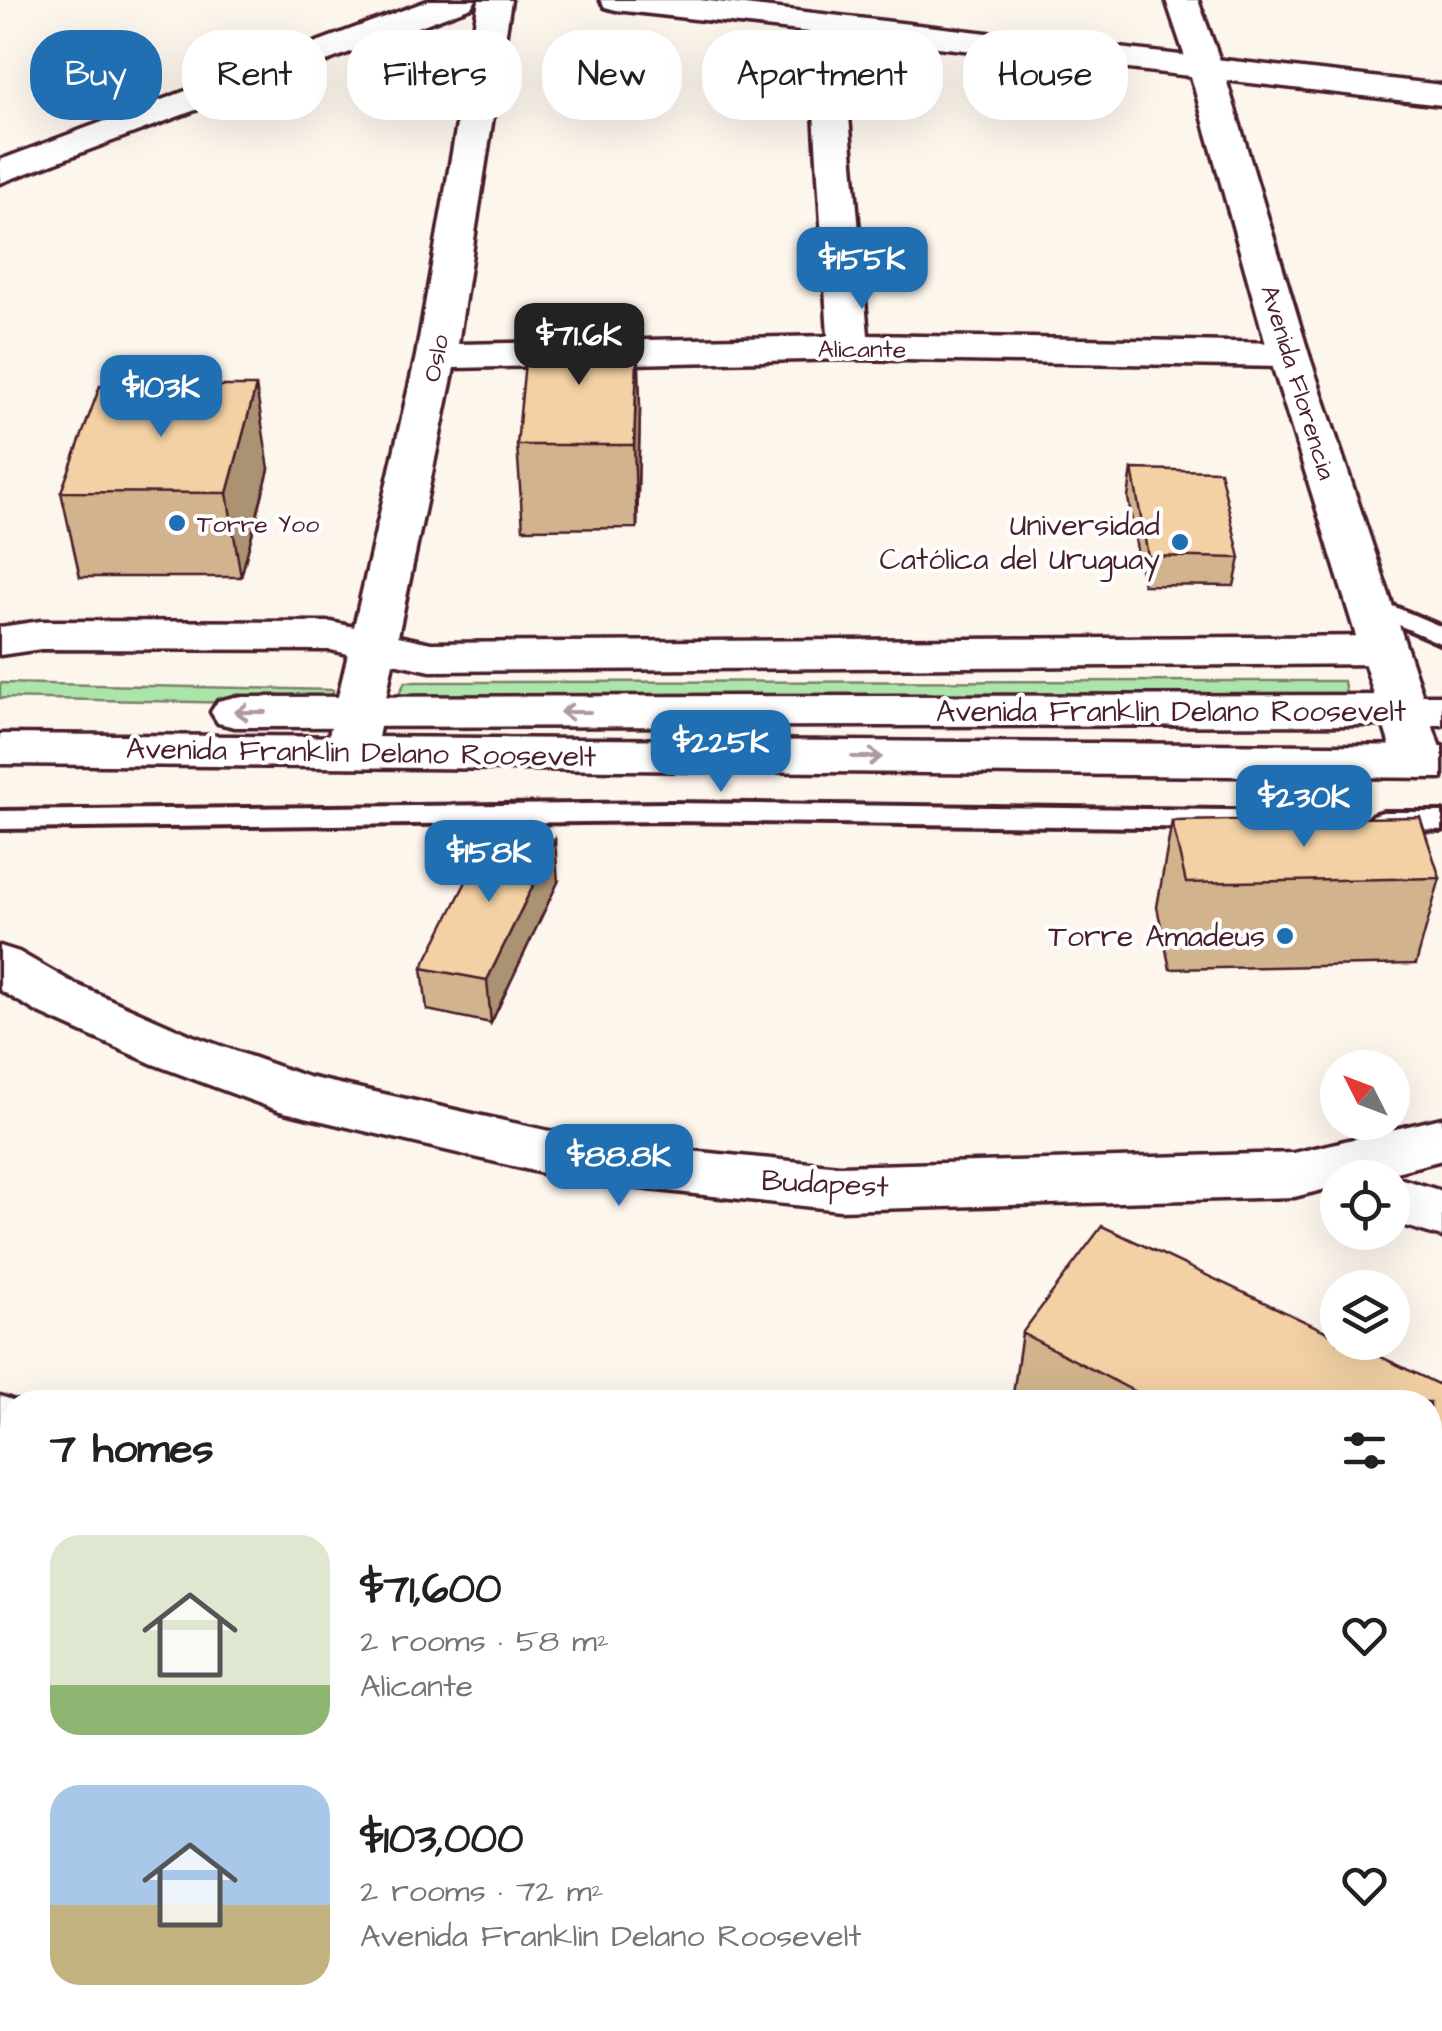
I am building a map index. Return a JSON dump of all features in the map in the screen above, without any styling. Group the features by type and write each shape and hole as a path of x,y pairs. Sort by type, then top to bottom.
{"street":[{"path":"0,172 460,0"},
{"name":"Oslo","path":"354,732 436,356 495,0"},
{"path":"616,0 1442,96"},
{"name":"Avenida Florencia","path":"1182,0 1368,603 1384,650 1424,710 1431,762"},
{"path":"825,24 849,347"},
{"name":"Alicante","path":"436,356 849,347 1289,355"},
{"name":"Avenida Franklin Delano Roosevelt","path":"0,641 41,635 331,636 431,658 1384,650"},
{"name":"Avenida Franklin Delano Roosevelt","path":"0,749 354,732 1424,710"},
{"name":"Avenida Franklin Delano Roosevelt","path":"0,712 354,732 1431,762"},
{"name":"Budapest","path":"0,965 56,998 173,1050 300,1096 576,1159 840,1188 1316,1180 1442,1139"},
{"path":"1410,1204 1442,1214"}],"lane":[{"path":"1368,603 1442,636"},
{"path":"0,820 670,812 1442,821"}],"green space":[{"path":"1344,681 1347,702 397,698 405,682"},
{"path":"0,683 333,690 333,705 0,698"}],"building":[{"path":"638,330 634,445 517,445 528,331"},
{"path":"100,386 256,386 227,493 61,492"},
{"path":"1132,469 1220,471 1240,558 1148,556"},
{"path":"1420,817 1440,878 1186,883 1172,821"},
{"path":"493,829 555,840 487,980 422,968"},
{"path":"1102,1226 1320,1329 1320,1360 1388,1360 1442,1386 1442,1390 1132,1390 1022,1333"}],"place":[{"name":"Torre Yoo","path":"177,523"},
{"name":"Universidad Católica del Uruguay","path":"1180,542"},
{"name":"Torre Amadeus","path":"1285,936"}]}
